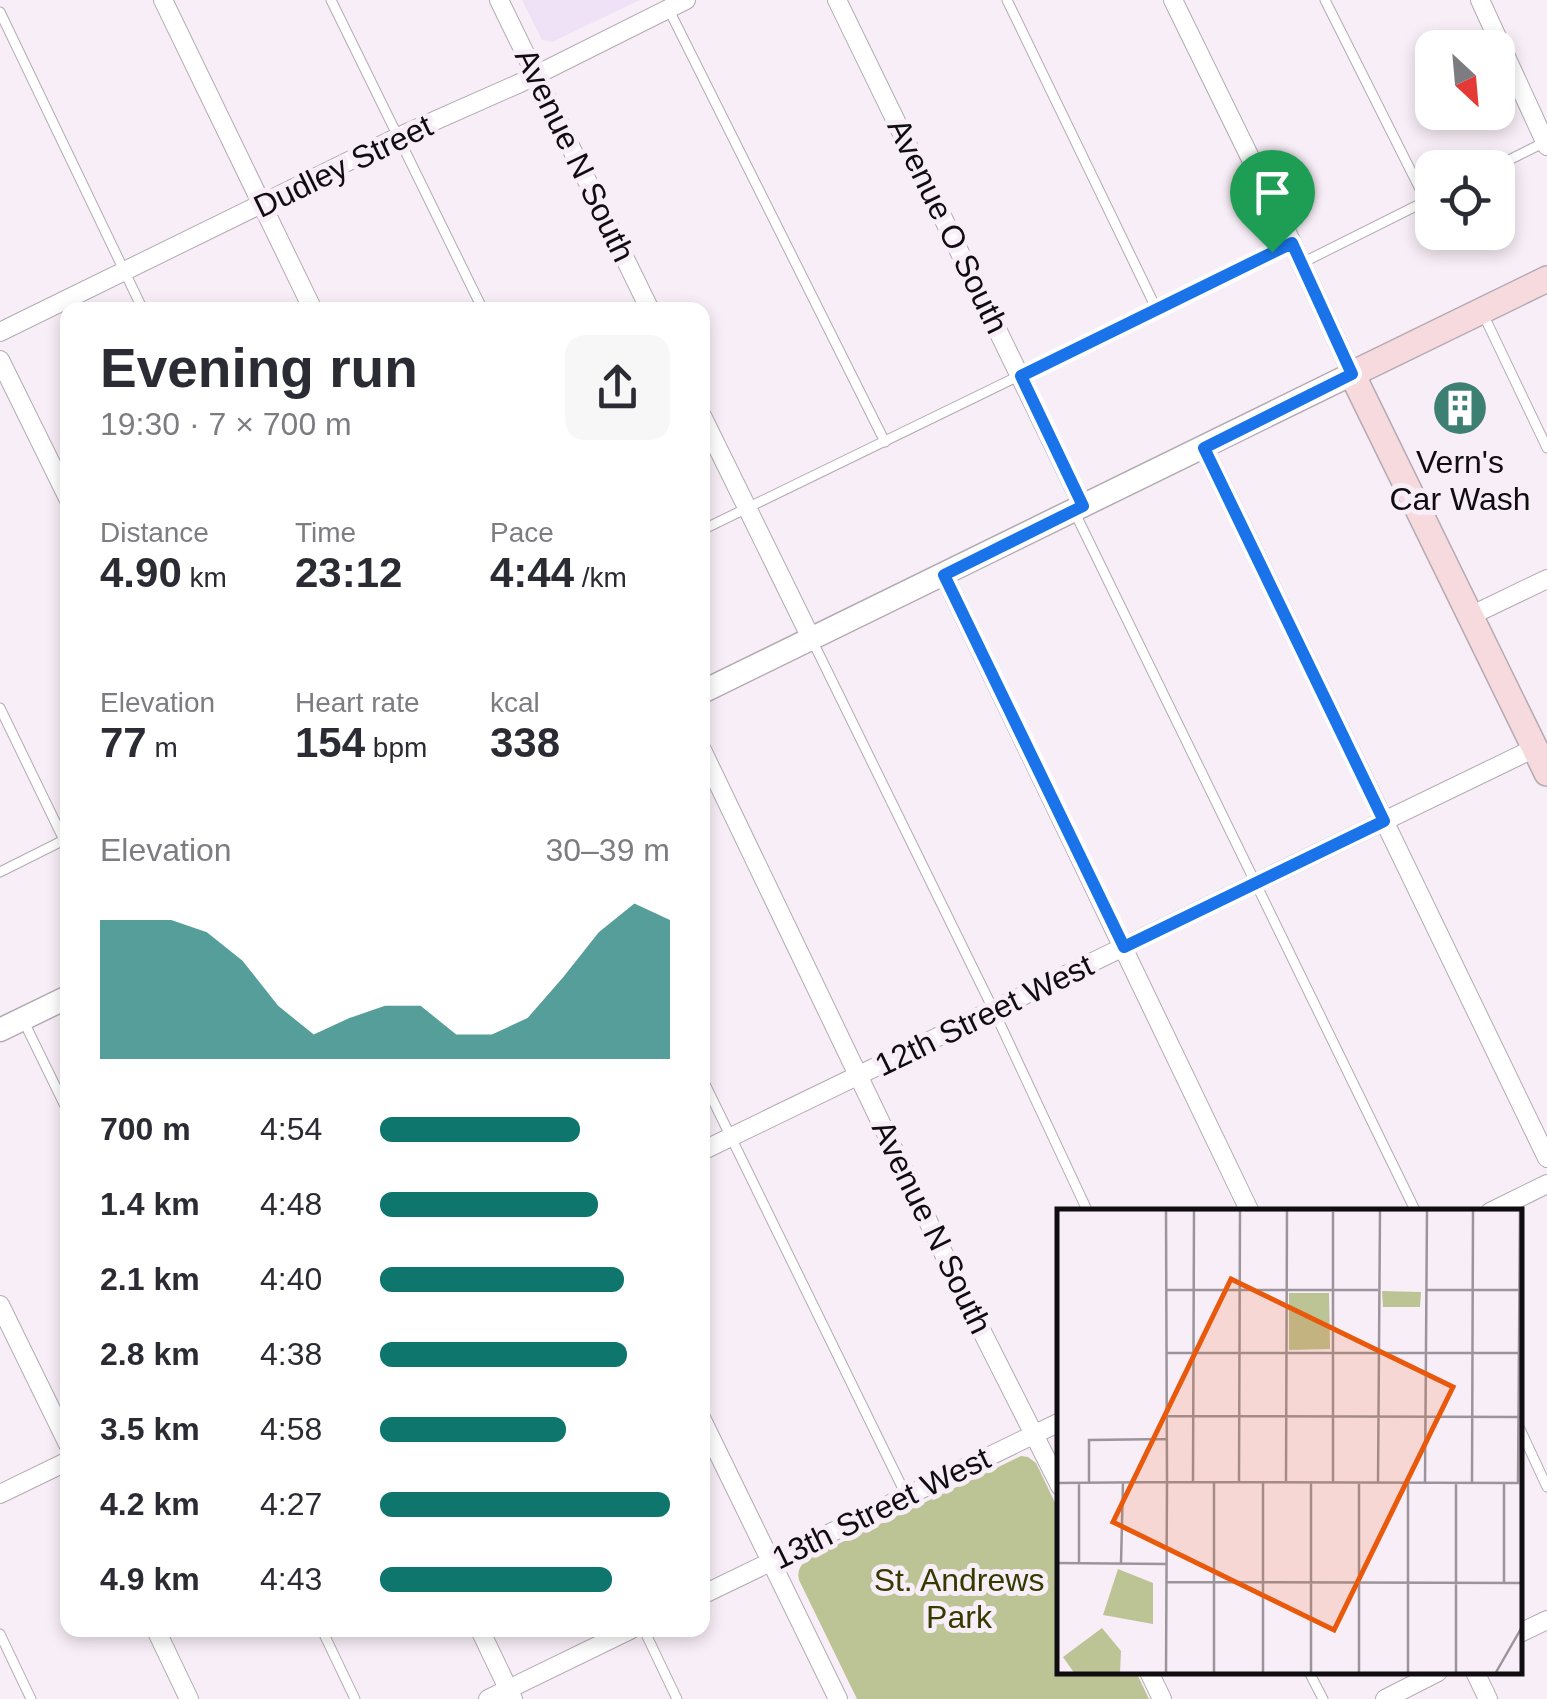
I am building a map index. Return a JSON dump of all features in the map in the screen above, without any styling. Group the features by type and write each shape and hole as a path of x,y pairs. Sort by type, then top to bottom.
{"main road":[{"path":"1547,278 1352,374 1547,772"}],"street":[{"path":"163,0 309,302"},
{"name":"Avenue N South","path":"499,0 646,302"},
{"name":"Dudley Street","path":"62,302 686,0"},
{"name":"Avenue O South","path":"838,0 1021,376 1078,508"},
{"path":"710,688 1352,374 1173,0"},
{"path":"1480,0 1546,143"},
{"name":"Dudley Street","path":"0,332 60,303"},
{"path":"0,360 60,482"},
{"path":"710,432 811,638"},
{"path":"1204,448 1547,1158"},
{"path":"944,575 1249,1209"},
{"path":"1470,616 1547,579"},
{"name":"12th Street West","path":"710,1147 1535,748"},
{"name":"Avenue N South","path":"710,767 964,1296 1057,1480"},
{"path":"0,1030 60,1002"},
{"path":"1496,1209 1547,1184"},
{"path":"0,1304 60,1428"},
{"name":"13th Street West","path":"710,1591 1057,1423"},
{"path":"710,1436 838,1699"},
{"path":"0,1494 60,1465"},
{"path":"1522,1632 1547,1620"},
{"path":"159,1637 189,1699"},
{"path":"483,1637 511,1694"},
{"path":"488,1699 511,1694 617,1637"},
{"path":"1150,1674 1162,1699"},
{"path":"1385,1699 1434,1674"},
{"path":"1476,1674 1488,1699"}],"lane":[{"path":"331,0 479,302"},
{"path":"1007,0 1156,308"},
{"path":"1325,0 1415,172"},
{"path":"668,9 884,442"},
{"path":"0,12 140,302"},
{"path":"1515,158 1546,143"},
{"path":"1302,264 1415,206"},
{"path":"710,526 1292,243"},
{"path":"1482,310 1543,430 1547,448"},
{"path":"1078,508 1415,1209"},
{"path":"811,638 1087,1209"},
{"path":"0,708 60,827"},
{"path":"0,872 60,842"},
{"path":"23,1019 60,1095"},
{"path":"710,1094 906,1494"},
{"path":"1522,1433 1547,1487"},
{"path":"0,1634 31,1699"},
{"path":"325,1637 355,1699"},
{"path":"647,1637 677,1699"},
{"path":"1310,1674 1323,1699"}],"shaded area":[{"path":"522,0 640,0 552,42 542,40"}],"green space":[{"name":"St. Andrews Park","path":"1021,1456 1028,1457 1036,1463 1057,1507 1057,1674 1137,1674 1149,1699 857,1699 799,1580 801,1566 807,1559"}],"place":[{"name":"Vern's Car Wash","path":"1460,408"}],"route":[{"path":"1292,243 1352,374 1204,448 1384,821 1124,947 944,575 1083,506 1021,376 1272,252 1292,243"}]}
